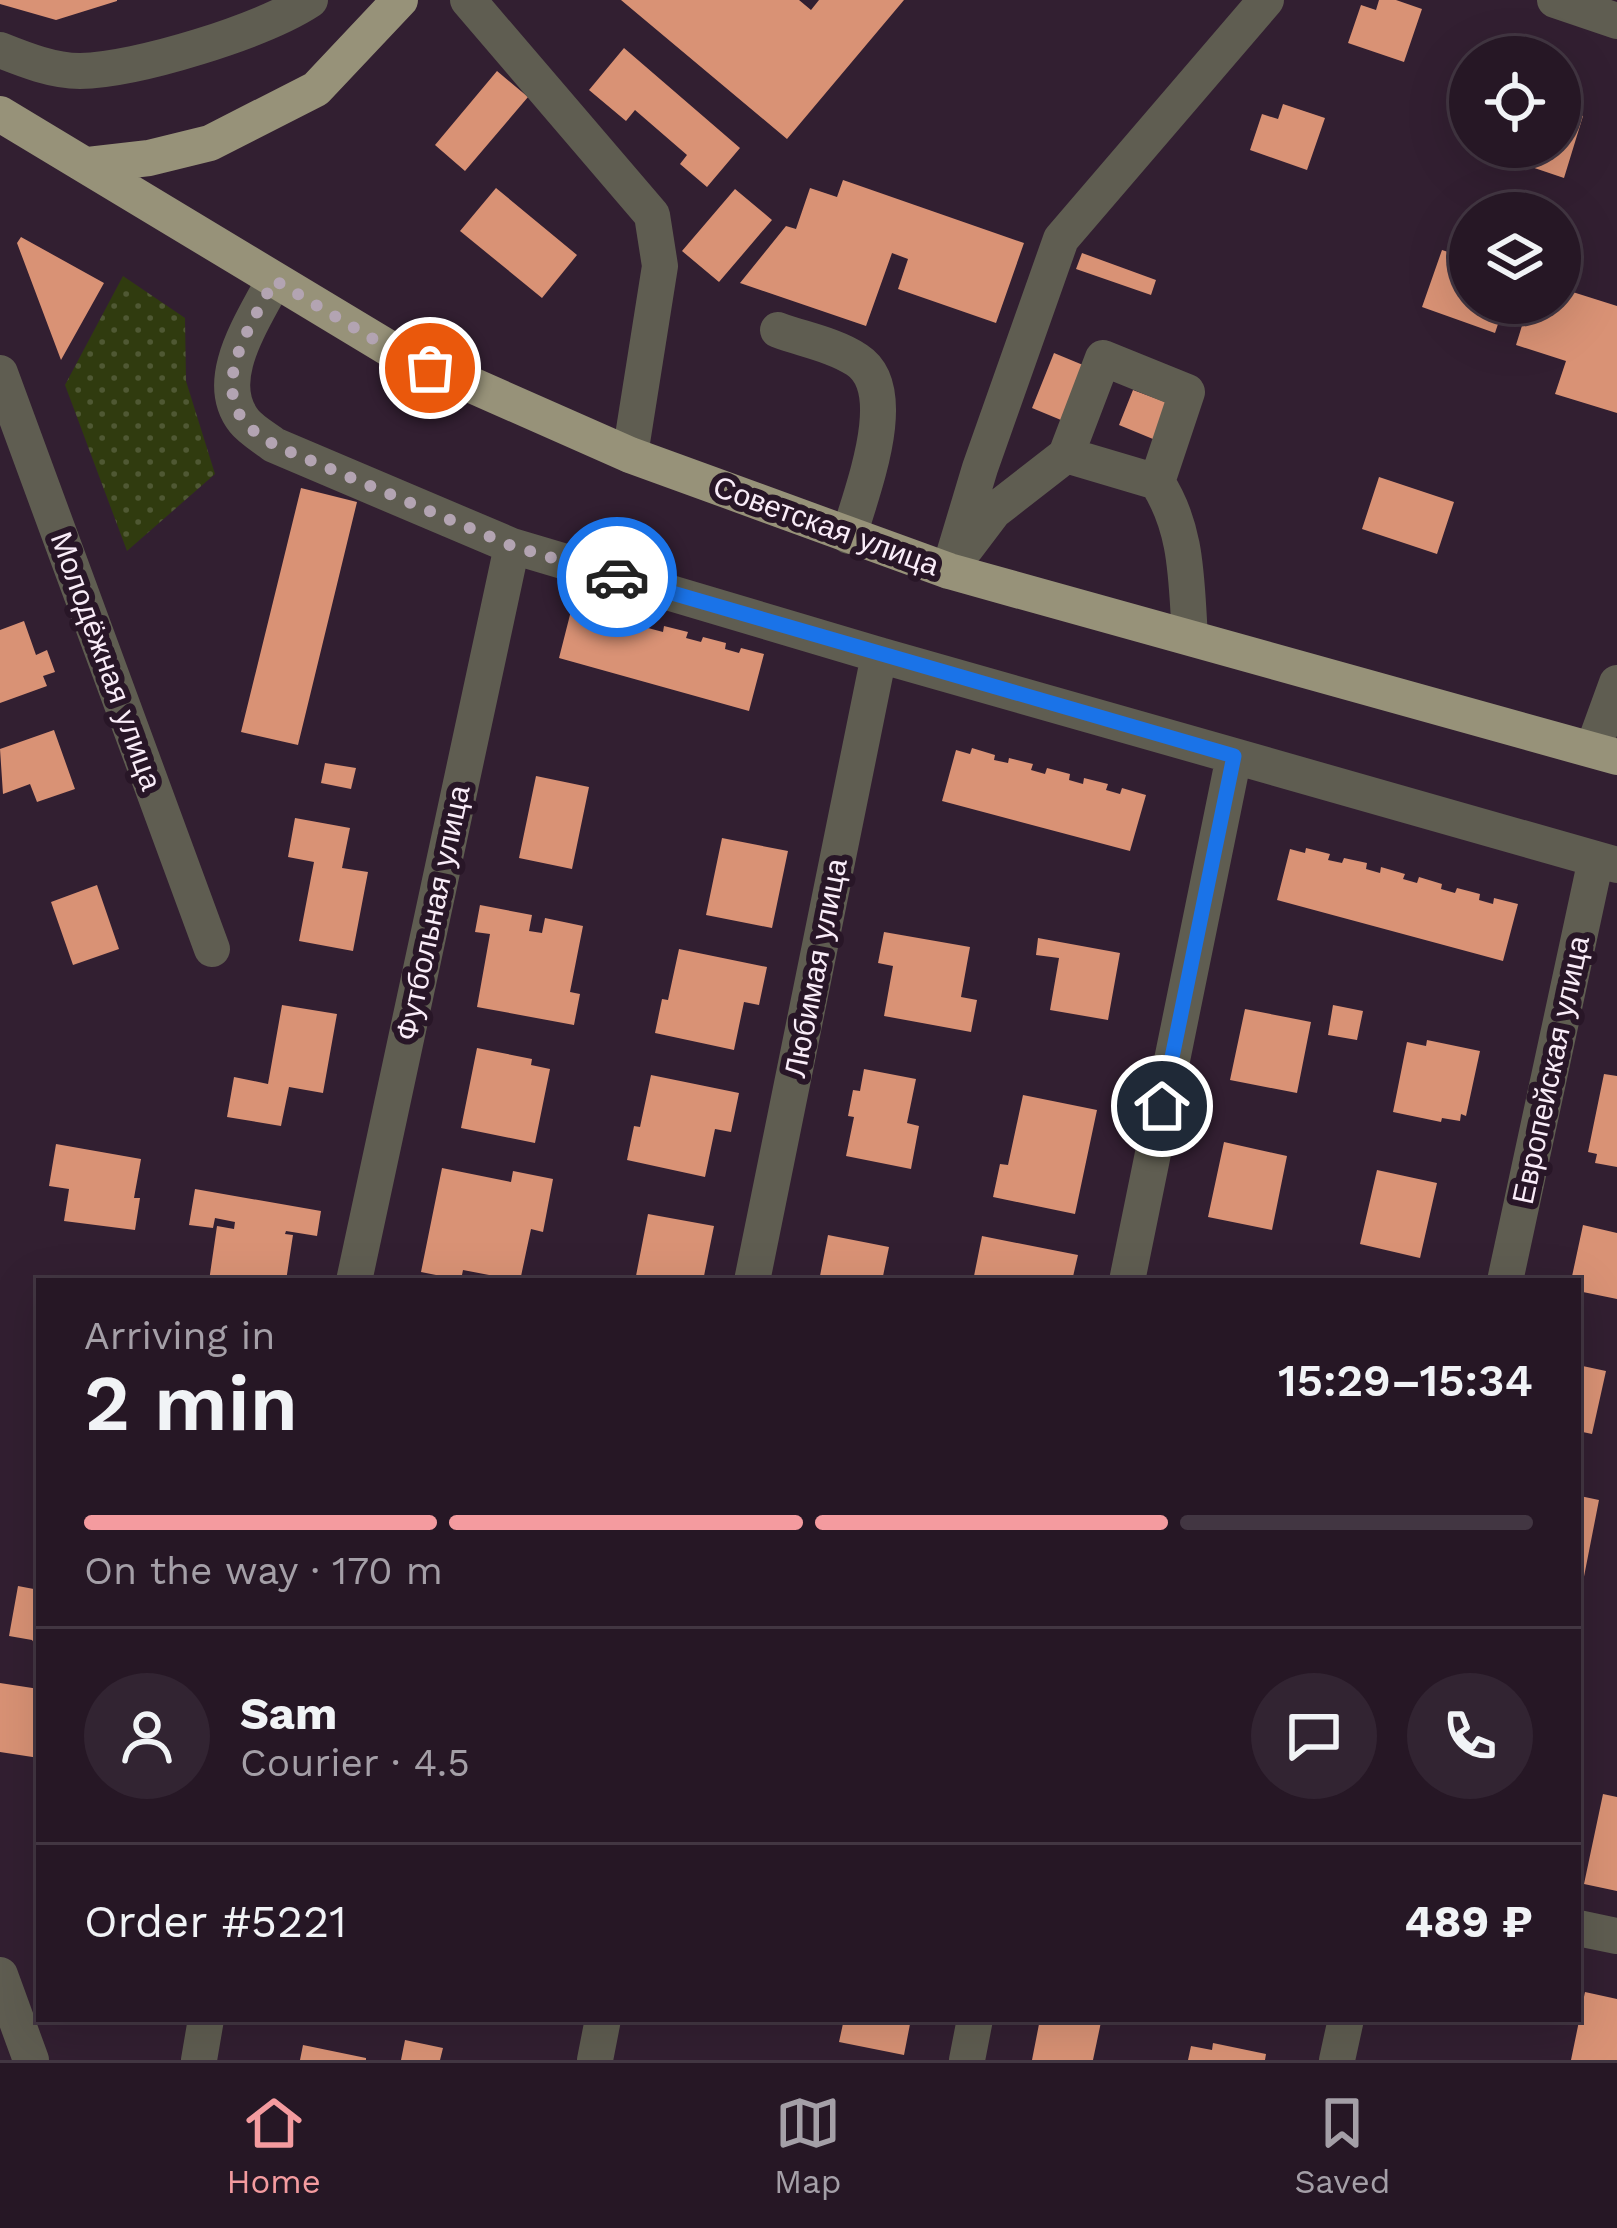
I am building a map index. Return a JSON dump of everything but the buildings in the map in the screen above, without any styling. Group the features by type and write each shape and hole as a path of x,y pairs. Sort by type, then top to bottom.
{"main road":[{"path":"88,165 149,158 210,143 316,89 400,0"},
{"name":"Советская улица","path":"0,114 390,349 630,455 949,571 1605,753"}],"street":[{"path":"0,50 35,64 77,71 125,66 266,24 310,0"},
{"path":"468,0 652,215 660,266 630,455"},
{"path":"949,571 1061,239 1266,0"},
{"path":"1555,0 1617,21"},
{"path":"274,280 234,365 231,392 244,422 274,445 512,546 1607,862"},
{"path":"778,331 855,358 870,370 878,392 879,419 850,536"},
{"path":"949,571 994,511 1066,455 1103,358 1187,392 1157,482"},
{"name":"Молодёжная улица","path":"0,373 212,950"},
{"path":"1066,455 1157,482 1173,508 1184,546 1190,636"},
{"name":"Футбольная улица","path":"355,1278 512,546"},
{"name":"Любимая улица","path":"753,1278 879,655"},
{"path":"1605,753 1617,682"},
{"path":"1128,1278 1234,756"},
{"name":"Европейская улица","path":"1506,1278 1607,862"},
{"path":"1581,1929 1617,1936"},
{"path":"0,1975 32,2060"},
{"path":"199,2060 205,2022"},
{"path":"595,2060 602,2022"},
{"path":"967,2060 974,2022"},
{"path":"1337,2060 1345,2022"}],"green space":[{"path":"123,276 185,318 186,381 215,474 127,551 65,385"}],"way so far":[{"path":"430,368 274,280 234,365 231,392 244,422 274,445 512,546 617,577"}],"route":[{"path":"617,577 1234,756 1162,1106"}]}
